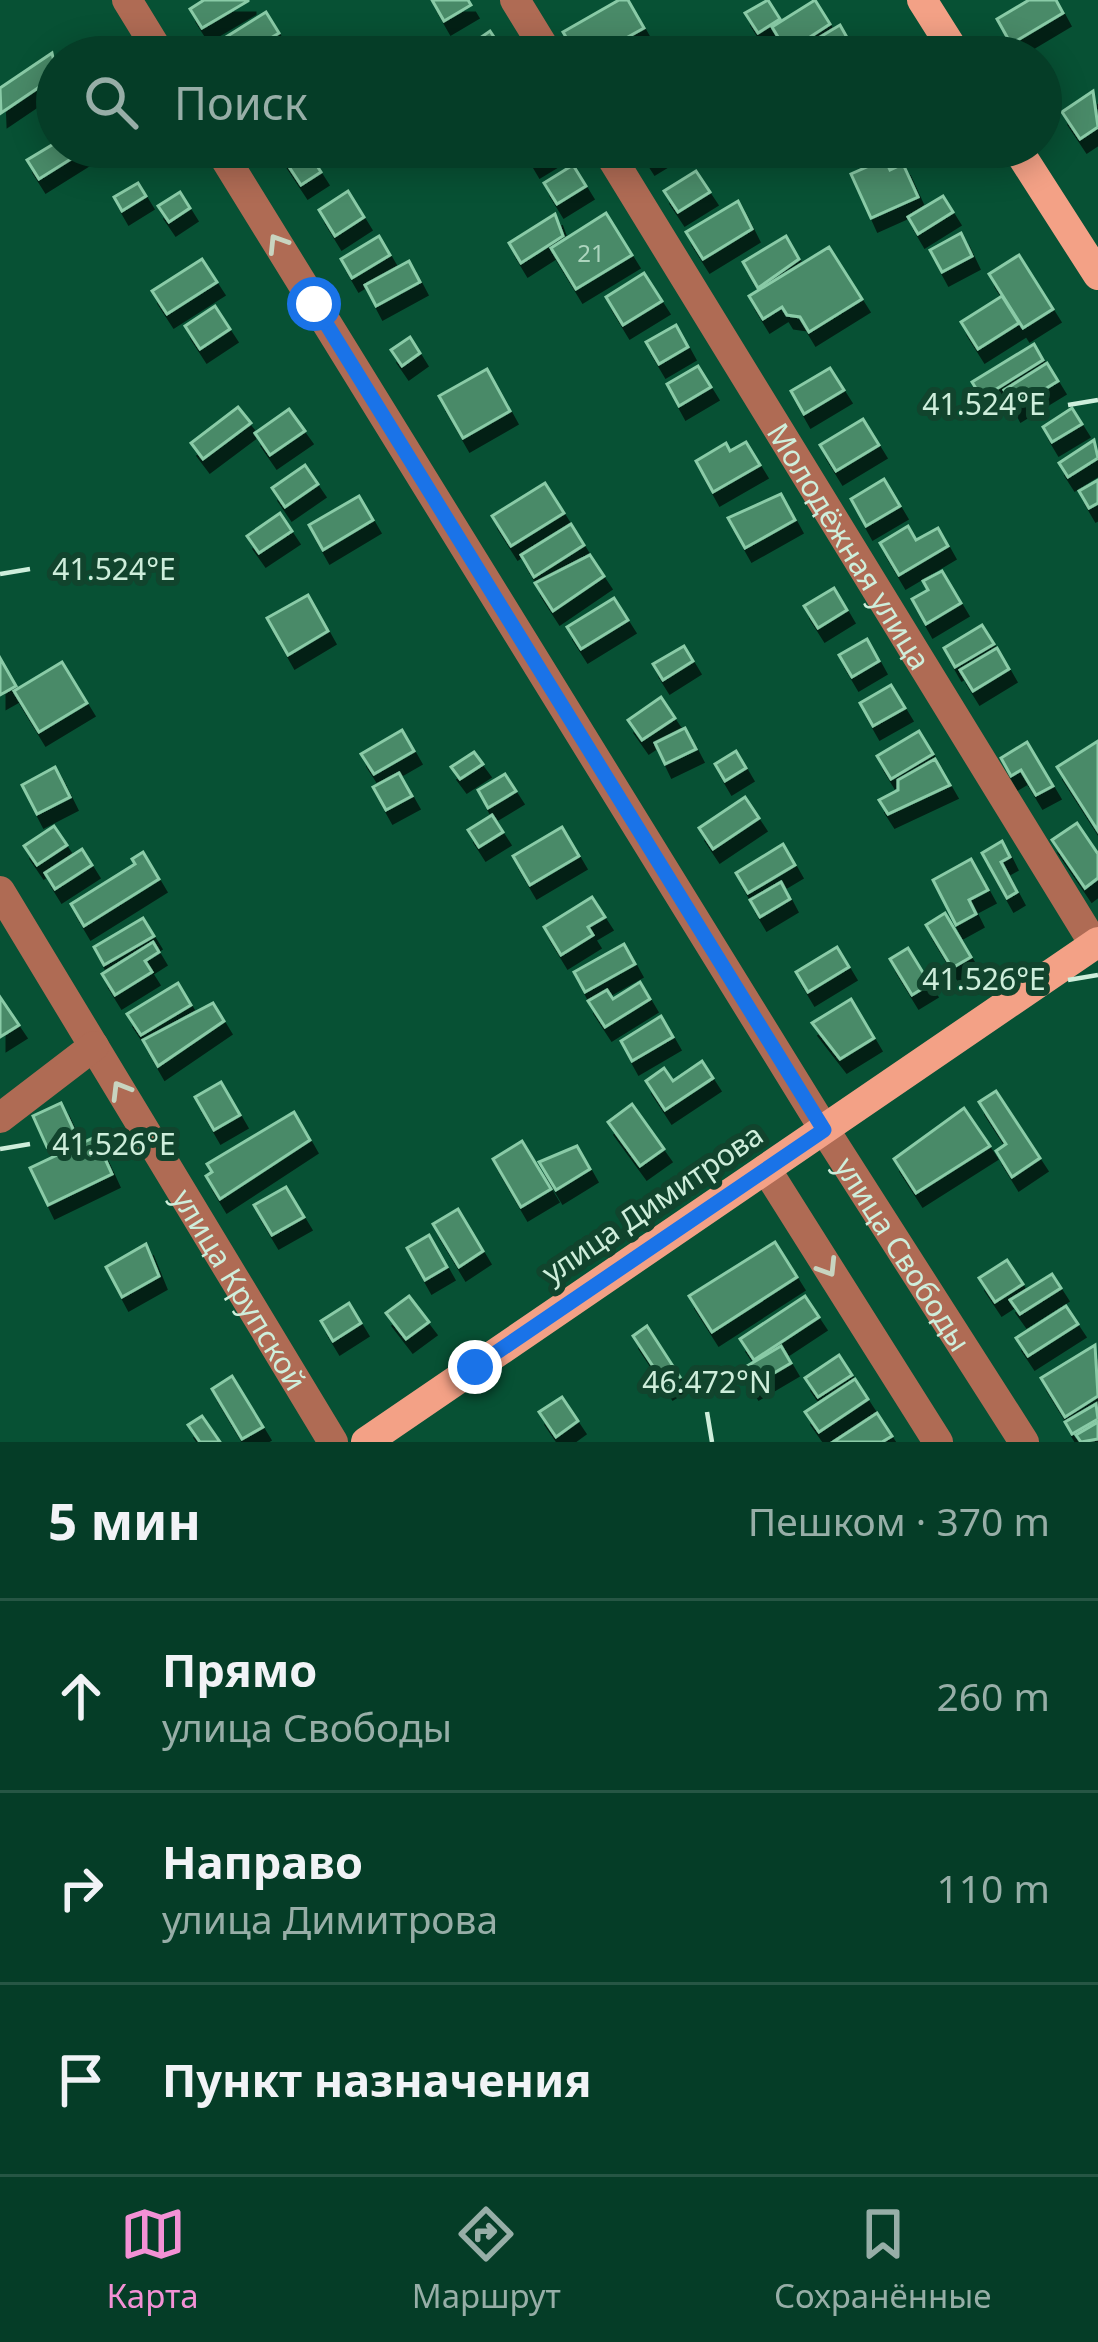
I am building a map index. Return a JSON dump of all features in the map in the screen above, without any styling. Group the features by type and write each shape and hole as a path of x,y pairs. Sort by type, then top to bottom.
{"main road":[{"path":"922,0 945,36"},
{"path":"1029,168 1098,275"},
{"name":"улица Димитрова","path":"366,1442 1096,943"}],"street":[{"path":"127,0 149,36"},
{"path":"515,0 537,36"},
{"name":"улица Свободы","path":"231,168 824,1130 1024,1442"},
{"name":"Молодёжная улица","path":"618,168 1096,943"},
{"name":"улица Крупской","path":"0,891 333,1442"},
{"path":"0,1118 94,1046"},
{"path":"766,1169 938,1442"}],"building":[{"path":"204,0 248,1 202,28 190,9"},
{"path":"432,0 468,0 471,5 444,21"},
{"path":"619,0 628,0 644,28 630,36 565,36 563,32"},
{"path":"768,0 780,19 758,33 745,13"},
{"path":"815,0 830,24 812,36 777,36 772,27"},
{"path":"1029,0 1056,0 1063,13 1024,36 1007,36 997,19"},
{"path":"266,12 279,33 274,36 228,36"},
{"path":"840,25 846,36 822,36"},
{"path":"36,64 36,89 1,113 0,88"},
{"path":"1093,91 1098,127 1080,139 1062,112"},
{"path":"36,155 36,168 57,168 39,179 27,160"},
{"path":"290,168 318,168 321,172 301,185"},
{"path":"575,168 586,186 557,204 544,183"},
{"path":"865,168 905,168 918,197 871,218 851,174"},
{"path":"696,171 710,192 678,212 664,191"},
{"path":"138,183 146,196 122,211 114,197"},
{"path":"348,191 364,217 335,236 319,210"},
{"path":"180,192 190,208 169,222 158,206"},
{"path":"943,196 953,212 918,234 908,217"},
{"path":"738,201 752,229 703,259 686,232"},
{"path":"606,213 632,255 576,289 551,248"},
{"path":"555,214 563,236 521,263 509,243"},
{"path":"961,233 972,256 942,272 930,250"},
{"path":"379,236 390,255 352,278 341,259"},
{"path":"786,236 799,259 758,288 743,262"},
{"path":"829,247 862,299 809,332 800,317 787,315 782,307 763,319 749,296"},
{"path":"1019,255 1053,309 1023,328 989,274"},
{"path":"202,259 217,282 167,314 152,291"},
{"path":"409,261 420,282 376,306 365,285"},
{"path":"644,273 662,301 623,325 606,297"},
{"path":"1002,296 1019,323 978,349 961,322"},
{"path":"215,306 230,329 200,349 185,326"},
{"path":"676,325 688,347 659,364 646,342"},
{"path":"410,337 420,353 402,366 391,350"},
{"path":"1034,344 1043,360 982,398 972,382"},
{"path":"1047,363 1058,381 1014,408 1004,390"},
{"path":"698,366 711,387 679,406 667,384"},
{"path":"830,368 844,390 804,414 791,391"},
{"path":"487,369 510,411 463,438 439,396"},
{"path":"238,407 251,423 203,459 191,443"},
{"path":"1072,408 1082,424 1052,442 1043,427"},
{"path":"289,409 305,431 270,455 255,433"},
{"path":"863,419 879,445 836,471 820,445"},
{"path":"1094,440 1098,458 1068,477 1059,463"},
{"path":"746,442 760,465 713,492 696,461 726,443 730,451"},
{"path":"305,465 318,484 285,507 272,488"},
{"path":"884,479 900,506 866,526 851,499"},
{"path":"1098,480 1098,503 1089,508 1079,491"},
{"path":"545,483 564,513 511,546 492,516"},
{"path":"781,494 795,520 745,548 728,518"},
{"path":"359,496 373,520 323,550 309,525"},
{"path":"280,513 292,531 259,553 247,536"},
{"path":"571,524 584,545 534,577 521,555"},
{"path":"908,526 916,540 938,528 948,546 899,575 880,543"},
{"path":"590,555 604,576 553,611 535,583"},
{"path":"942,571 961,603 926,624 912,599 928,590 923,581"},
{"path":"834,588 847,610 818,628 804,606"},
{"path":"308,595 328,631 288,655 267,618"},
{"path":"614,598 628,620 581,649 567,627"},
{"path":"982,625 994,644 955,667 944,648"},
{"path":"867,639 879,661 852,677 839,655"},
{"path":"684,646 693,661 663,680 653,664"},
{"path":"997,648 1009,669 973,691 960,670"},
{"path":"0,658 16,686 0,695"},
{"path":"62,662 87,703 39,732 14,691"},
{"path":"891,685 905,708 873,726 860,703"},
{"path":"661,697 675,718 642,740 628,720"},
{"path":"685,728 696,749 665,764 655,743"},
{"path":"402,730 414,751 374,774 361,754"},
{"path":"919,731 933,754 891,779 877,756"},
{"path":"1098,741 1098,831 1057,767"},
{"path":"1027,742 1053,786 1036,795 1021,770 1011,776 1001,758"},
{"path":"736,751 746,768 725,781 715,764"},
{"path":"474,752 483,764 460,779 451,767"},
{"path":"935,759 950,785 888,814 879,800 898,790 898,780"},
{"path":"55,767 70,797 37,814 22,785"},
{"path":"399,773 412,796 386,810 373,787"},
{"path":"505,774 516,791 488,808 478,790"},
{"path":"745,797 759,818 713,849 699,828"},
{"path":"492,815 503,832 479,847 468,830"},
{"path":"1077,823 1098,854 1098,878 1085,888 1052,840"},
{"path":"54,826 67,845 37,865 24,846"},
{"path":"562,827 579,856 530,885 513,856"},
{"path":"1002,841 1010,857 1001,862 1017,892 1007,898 982,853"},
{"path":"783,844 795,865 748,893 736,873"},
{"path":"82,849 92,865 55,889 45,873"},
{"path":"143,852 159,879 84,926 71,904 135,864 132,859"},
{"path":"971,859 988,890 969,900 976,914 956,925 933,880"},
{"path":"781,882 790,899 760,917 750,900"},
{"path":"592,897 605,917 588,927 593,935 561,955 544,927"},
{"path":"945,913 971,957 952,968 926,925"},
{"path":"143,918 154,936 104,965 94,947"},
{"path":"153,942 159,952 145,961 152,972 115,995 102,974"},
{"path":"624,944 635,964 585,992 574,972"},
{"path":"837,947 849,967 808,992 796,972"},
{"path":"908,948 930,984 912,995 890,959"},
{"path":"640,982 650,999 605,1027 588,1001 607,990 613,999"},
{"path":"178,983 191,1005 141,1035 127,1014"},
{"path":"0,997 19,1025 0,1037"},
{"path":"851,999 874,1038 840,1059 812,1023"},
{"path":"213,1003 224,1021 158,1066 143,1040"},
{"path":"661,1016 673,1037 632,1061 621,1041"},
{"path":"702,1061 713,1078 665,1110 646,1081 664,1068 673,1081"},
{"path":"221,1082 240,1115 214,1130 195,1097"},
{"path":"996,1091 1040,1158 1012,1177 996,1151 1006,1144 979,1102"},
{"path":"61,1103 75,1133 47,1147 33,1116"},
{"path":"632,1104 664,1149 640,1166 608,1122"},
{"path":"964,1108 990,1146 916,1193 894,1159"},
{"path":"294,1112 310,1140 220,1199 206,1176 212,1172 207,1164"},
{"path":"95,1137 112,1174 48,1205 30,1168"},
{"path":"522,1141 551,1189 521,1207 493,1159"},
{"path":"577,1146 590,1169 556,1190 539,1162"},
{"path":"286,1187 304,1217 272,1235 254,1205"},
{"path":"458,1209 483,1251 459,1267 433,1224"},
{"path":"429,1235 447,1267 425,1280 407,1248"},
{"path":"775,1242 797,1277 712,1332 689,1296"},
{"path":"146,1244 159,1276 122,1297 106,1267"},
{"path":"1007,1260 1023,1284 995,1302 979,1278"},
{"path":"1052,1274 1061,1288 1020,1314 1010,1300"},
{"path":"409,1296 429,1322 406,1339 386,1313"},
{"path":"805,1296 819,1317 754,1360 740,1339"},
{"path":"349,1303 361,1323 333,1341 321,1321"},
{"path":"1066,1306 1078,1324 1028,1356 1016,1338"},
{"path":"647,1326 680,1377 666,1386 633,1336"},
{"path":"1095,1345 1098,1396 1065,1417 1041,1378"},
{"path":"781,1346 791,1363 752,1386 742,1369"},
{"path":"839,1355 852,1375 818,1397 805,1378"},
{"path":"232,1376 263,1427 242,1439 212,1389"},
{"path":"855,1379 868,1399 819,1432 805,1412"},
{"path":"562,1397 578,1421 556,1437 539,1412"},
{"path":"1096,1404 1098,1419 1072,1434 1065,1422"},
{"path":"877,1413 892,1436 882,1442 833,1442"},
{"path":"202,1416 220,1442 200,1442 188,1425"},
{"path":"1098,1422 1098,1439 1081,1442 1076,1435"}],"route":[{"path":"314,304 824,1130 475,1367"}]}
